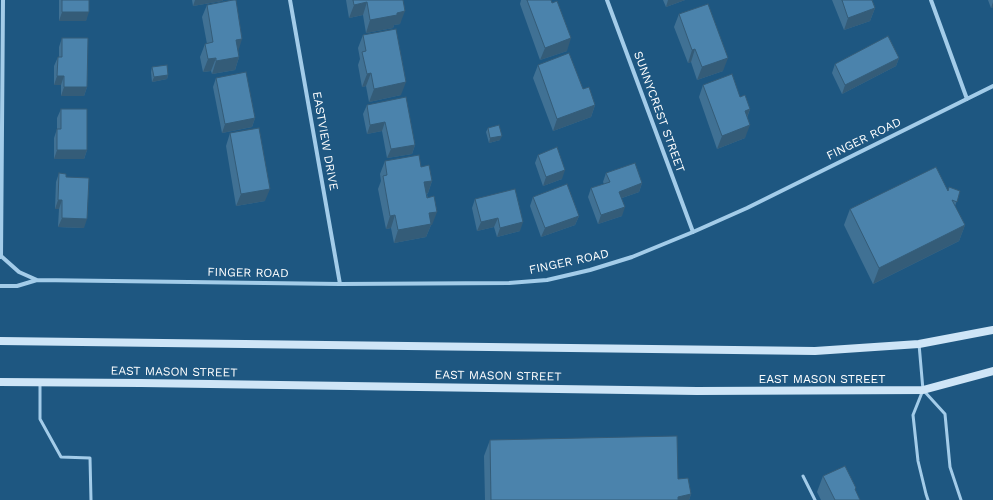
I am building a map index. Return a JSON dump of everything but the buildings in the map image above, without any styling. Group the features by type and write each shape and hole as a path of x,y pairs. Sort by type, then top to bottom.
{"main road":[{"path":"0,341 815,351 919,344 993,330"},
{"name":"EAST MASON STREET","path":"0,382 697,391 923,390 993,371"}],"street":[{"path":"3,0 1,256 19,272 37,280"},
{"name":"EASTVIEW DRIVE","path":"290,0 340,284"},
{"name":"SUNNYCREST STREET","path":"607,0 693,232"},
{"path":"931,0 967,99"},
{"name":"FINGER ROAD","path":"37,280 340,284 509,283 547,280 590,270 632,257 693,232 747,208 993,86"},
{"path":"0,286 17,286 37,280"}],"lane":[{"path":"919,344 923,390 913,415 918,461 928,500"},
{"path":"40,382 40,419 61,457 90,458 91,500"},
{"path":"923,390 944,414 950,467 960,500"},
{"path":"803,476 815,500"}]}
